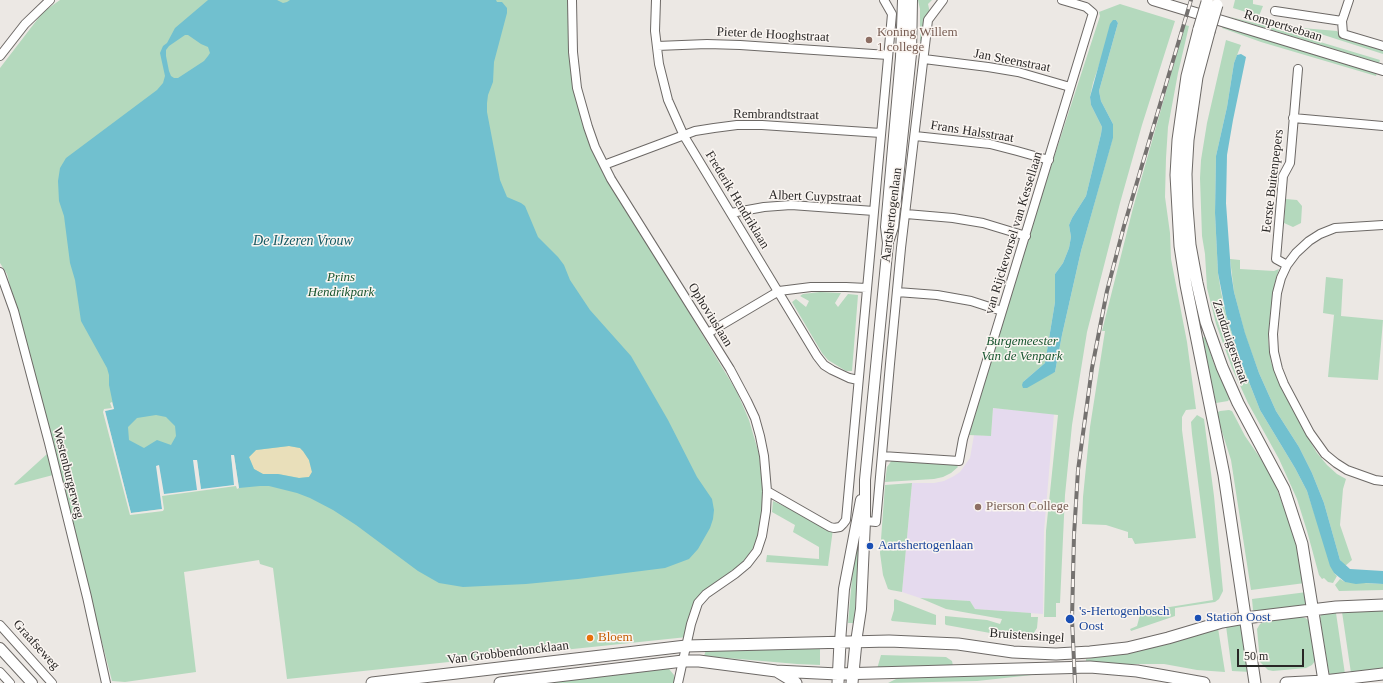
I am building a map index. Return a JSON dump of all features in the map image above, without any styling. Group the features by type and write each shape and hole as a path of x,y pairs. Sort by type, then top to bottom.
{"main road":[{"name":"Zandzuigerstraat","path":"1213,2 1187,76 1178,140 1176,175 1180,246 1186,285 1224,475 1255,683"},
{"name":"Zandzuigerstraat","path":"1204,30 1192,106 1187,154 1186,174 1190,245 1206,322 1222,367 1238,403 1284,489 1302,544 1314,610 1324,682"},
{"name":"Bruistensingel","path":"840,642 889,641 958,644 1013,652 1056,654 1090,652 1126,648 1168,638 1222,622 1245,618 1336,606 1383,605"},
{"name":"Van Grobbendoncklaan","path":"372,683 686,646 840,642"},
{"path":"838,679 840,642"},
{"path":"853,679 856,642"},
{"path":"500,683 683,661 838,679 853,679 894,673 1090,667 1137,672 1204,683"},
{"path":"776,671 796,683"},
{"path":"881,683 894,673"},
{"path":"1286,683 1324,682 1383,674"}],"street":[{"path":"0,56 25,24 50,0"},
{"name":"Ophoviuslaan","path":"572,0 573,52 577,88 595,147 611,179 708,333 737,383 755,418 764,456 767,491 766,511 762,536 757,550 747,564 706,594 698,603 690,629 678,683"},
{"name":"Frederik Hendriklaan","path":"656,0 655,24 659,64 668,100 684,136 817,356 824,365 849,378 858,380"},
{"name":"Aartshertogenlaan","path":"767,491 834,528 840,527 846,520 892,14 884,0"},
{"name":"Aartshertogenlaan","path":"888,243 886,227 901,57 903,0"},
{"name":"Aartshertogenlaan","path":"856,642 861,609 865,521 865,480 888,243 893,227 911,54 912,0"},
{"name":"Aartshertogenlaan","path":"865,521 876,522 897,292 928,20 943,0"},
{"name":"van Rijckevorsel van Kessellaan","path":"882,456 959,461 963,439 1093,13 1086,6 1062,0"},
{"name":"Rompertsebaan","path":"1153,0 1383,70"},
{"path":"1342,21 1349,0"},
{"name":"Rompertsebaan","path":"1275,11 1342,21 1343,34 1383,46"},
{"name":"Pieter de Hooghstraat","path":"657,46 706,44 740,45 888,55"},
{"name":"Jan Steenstraat","path":"924,59 1018,72 1070,87"},
{"name":"Eerste Buitenpepers","path":"1287,265 1276,259 1284,176 1290,163 1298,69"},
{"path":"906,105 917,118"},
{"name":"Eerste Buitenpepers","path":"1294,118 1383,126"},
{"name":"Rembrandtstraat","path":"604,165 695,132 737,125 762,125 882,133"},
{"name":"Frans Halsstraat","path":"915,136 990,144 1049,160"},
{"name":"Albert Cuypstraat","path":"731,213 764,207 791,205 874,211"},
{"path":"906,214 953,218 983,223 1026,236"},
{"path":"1383,225 1335,228 1320,234 1309,241 1296,253 1280,278 1273,334 1274,352 1278,369 1284,384 1310,433 1325,454 1346,470 1375,480 1383,481"},
{"name":"Westenburgerweg","path":"0,272 14,311 49,443 87,597 106,683"},
{"path":"708,333 779,291 811,287 840,286 867,288"},
{"path":"897,292 943,297 971,302 1002,311"},
{"name":"Aartshertogenlaan","path":"840,642 844,589 856,520 865,480"},
{"name":"Graafseweg","path":"0,625 52,683"},
{"path":"0,648 32,683"},
{"path":"0,672 10,683"}],"shaded area":[{"name":"Pierson College","path":"993,408 1054,414 1044,531 1043,614 975,609 970,601 920,598 902,592 912,483 934,483 944,481 960,472 970,458 974,435 991,436"}],"green space":[{"name":"De IJzeren Vrouw","path":"60,0 568,0 570,53 597,160 737,392 749,420 759,454 765,513 760,539 739,567 707,589 687,637 287,679 273,568 260,564 259,560 184,572 196,672 125,682 112,681 7,274 0,263 0,68 43,12"},
{"path":"918,0 932,0 928,4 930,13 924,41 920,41 920,9"},
{"path":"1235,0 1253,0 1253,4 1263,6 1259,16 1233,8"},
{"name":"Burgemeester Van de Venpark","path":"1120,4 1175,21 1142,125 1120,203 1087,332 1072,425 1065,495 1060,603 1056,603 1056,617 1044,617 1046,531 1058,415 993,408 991,436 969,435 1033,222 1100,16 1099,12","holes":["1116,20 1118,23 1099,91 1101,101 1113,124 1113,137 1081,251 1055,372 1023,382 1045,363 1055,302 1055,274 1063,263 1069,248 1071,237 1069,225 1086,196 1101,134 1102,127 1091,105 1090,97 1093,83"]},
{"path":"1226,16 1267,26 1380,60 1379,63"},
{"path":"1185,25 1189,26 1178,73 1168,127 1165,197 1170,233 1171,259 1187,342 1196,409 1186,410 1182,417 1182,430 1196,538 1135,544 1132,538 1128,538 1128,532 1106,525 1082,524 1083,497 1090,427 1105,331 1102,331 1133,208"},
{"path":"1223,26 1377,73 1376,76 1261,42 1222,28"},
{"path":"1302,28 1337,31 1344,39 1383,49 1383,54"},
{"path":"1226,40 1241,45 1234,63 1227,107 1216,156 1215,213 1218,273 1221,292 1240,359 1260,410 1307,491 1334,573 1337,576 1333,583 1328,582 1324,578 1322,579 1319,575 1297,499 1279,459 1248,403 1232,368 1216,324 1207,288 1205,254 1202,236 1200,178 1201,160 1207,123"},
{"path":"1286,199 1297,200 1302,206 1301,223 1293,227 1284,223"},
{"path":"1230,259 1240,260 1240,269 1274,271 1279,269 1275,282 1268,339 1271,362 1282,390 1317,453 1337,474 1346,479 1343,489 1340,525 1352,560 1345,566 1340,560 1324,503 1312,473 1299,447 1276,411 1259,373 1245,334 1234,292"},
{"path":"1326,277 1343,279 1341,316 1383,320 1378,380 1328,377 1335,315 1323,313"},
{"path":"820,292 841,293 835,303 838,307 848,294 858,295 852,371 846,371 828,360 822,353 792,302 796,299 806,307 809,301 800,296 803,294"},
{"path":"1205,337 1214,364 1230,398 1228,401 1216,403 1203,345 1202,338"},
{"path":"1220,411 1232,411 1245,436 1274,481 1298,546 1305,583 1251,590 1231,460 1217,416 1218,412"},
{"path":"1197,415 1204,419 1214,496 1223,591 1219,599 1215,602 1175,608 1175,616 1131,631 1130,629 1137,626 1140,615 1145,611 1213,600 1192,434 1191,422"},
{"path":"47,454 53,475 14,484"},
{"path":"892,460 955,463 958,467 943,477 934,479 885,482 887,467"},
{"path":"912,483 902,592 888,589 883,575 880,553 885,485"},
{"path":"773,501 833,529 828,566 766,562 767,555 819,559 819,547 793,532 795,525 772,512"},
{"path":"859,535 854,623 848,623 853,568"},
{"path":"1340,579 1345,582 1383,584 1383,590 1339,591 1335,585"},
{"path":"1307,592 1307,606 1257,612 1253,610 1252,599"},
{"path":"920,598 970,601 975,609 1031,613 1031,617 1038,617 1037,628 1031,637 1023,639 946,625 945,616 987,620 1000,624 1002,619 946,609"},
{"path":"895,599 936,615 936,625 892,621"},
{"path":"1383,611 1383,669 1351,673 1342,612"},
{"path":"1336,613 1345,674 1332,675 1329,673 1320,618 1321,615 1324,614"},
{"path":"1299,616 1310,621 1316,655 1315,661 1312,665 1306,668 1273,671 1268,670 1260,662 1257,629 1260,624 1266,620"},
{"path":"1244,624 1251,672 1232,671 1226,626"},
{"path":"1218,628 1225,672 1197,670 1164,664 1086,664 1086,659 1133,652"},
{"path":"820,648 820,665 704,656 706,650"},
{"path":"881,655 946,657 952,661 953,666 877,669"},
{"path":"666,668 669,669 674,675 674,683 538,683"},
{"path":"1032,674 977,681 888,683 898,678"}],"sand":[{"path":"289,446 300,448 309,460 312,472 309,477 299,478 278,474 263,474 254,469 249,457 256,450"}],"water":[{"name":"De IJzeren Vrouw","path":"208,0 277,0 283,3 290,0 496,0 497,2 502,2 507,8 507,13 494,62 493,82 488,95 487,103 487,112 500,180 507,197 525,206 538,237 564,265 570,280 590,310 631,356 668,420 697,477 712,499 714,510 710,528 698,549 689,559 665,568 526,584 463,587 439,583 418,571 356,525 333,510 310,498 269,486 239,488 234,455 231,456 235,485 201,490 197,460 194,460 198,490 163,495 159,466 162,509 131,513 105,411 114,409 109,385 109,375 107,368 81,321 75,280 70,263 64,216 59,201 58,181 60,168 66,158 157,90 163,83 165,76 160,53 175,28","holes":["185,35 188,35 208,47 210,53 204,61 178,78 174,78 171,76 169,71 166,50 169,46","156,415 166,417 175,426 176,436 171,445 157,440 144,448 129,440 128,427 137,418","289,446 300,448 309,460 312,472 309,477 299,478 278,474 263,474 254,469 249,457 256,450"]},
{"path":"1113,20 1116,20 1118,23 1099,91 1101,101 1113,124 1113,138 1081,251 1055,372 1027,388 1023,388 1023,382 1045,363 1055,302 1055,274 1063,263 1069,248 1071,237 1069,225 1086,196 1102,127 1091,105 1090,97 1110,24"},
{"path":"1241,54 1246,57 1227,155 1226,203 1234,292 1245,333 1259,373 1276,411 1299,447 1312,473 1324,503 1340,560 1350,569 1383,571 1383,584 1356,584 1345,582 1334,573 1330,566 1307,491 1260,410 1240,359 1226,314 1218,273 1215,213 1216,156 1227,107 1234,63 1237,55"}],"pier":[{"path":"112,402 114,409 105,411 131,513 162,509 156,466 159,465 164,494 197,490 193,460 197,460 201,489 234,485 231,455 234,455 239,488 237,489 236,486 162,496 163,511 130,515 103,412 104,409 112,408 110,403"}],"railway":[{"path":"1075,683 1072,619 1074,535 1078,470 1092,368 1107,291 1124,226 1191,0"}],"place":[{"name":"Koning Willem 1 college","path":"869,40"},
{"name":"Pierson College","path":"978,507"},
{"name":"Aartshertogenlaan","path":"870,546"},
{"name":"Station Oost","path":"1198,618"},
{"name":"'s-Hertogenbosch Oost","path":"1070,619"},
{"name":"Bloem","path":"590,638"}],"park label":[{"name":"Prins Hendrikpark","path":"341,286"}]}
